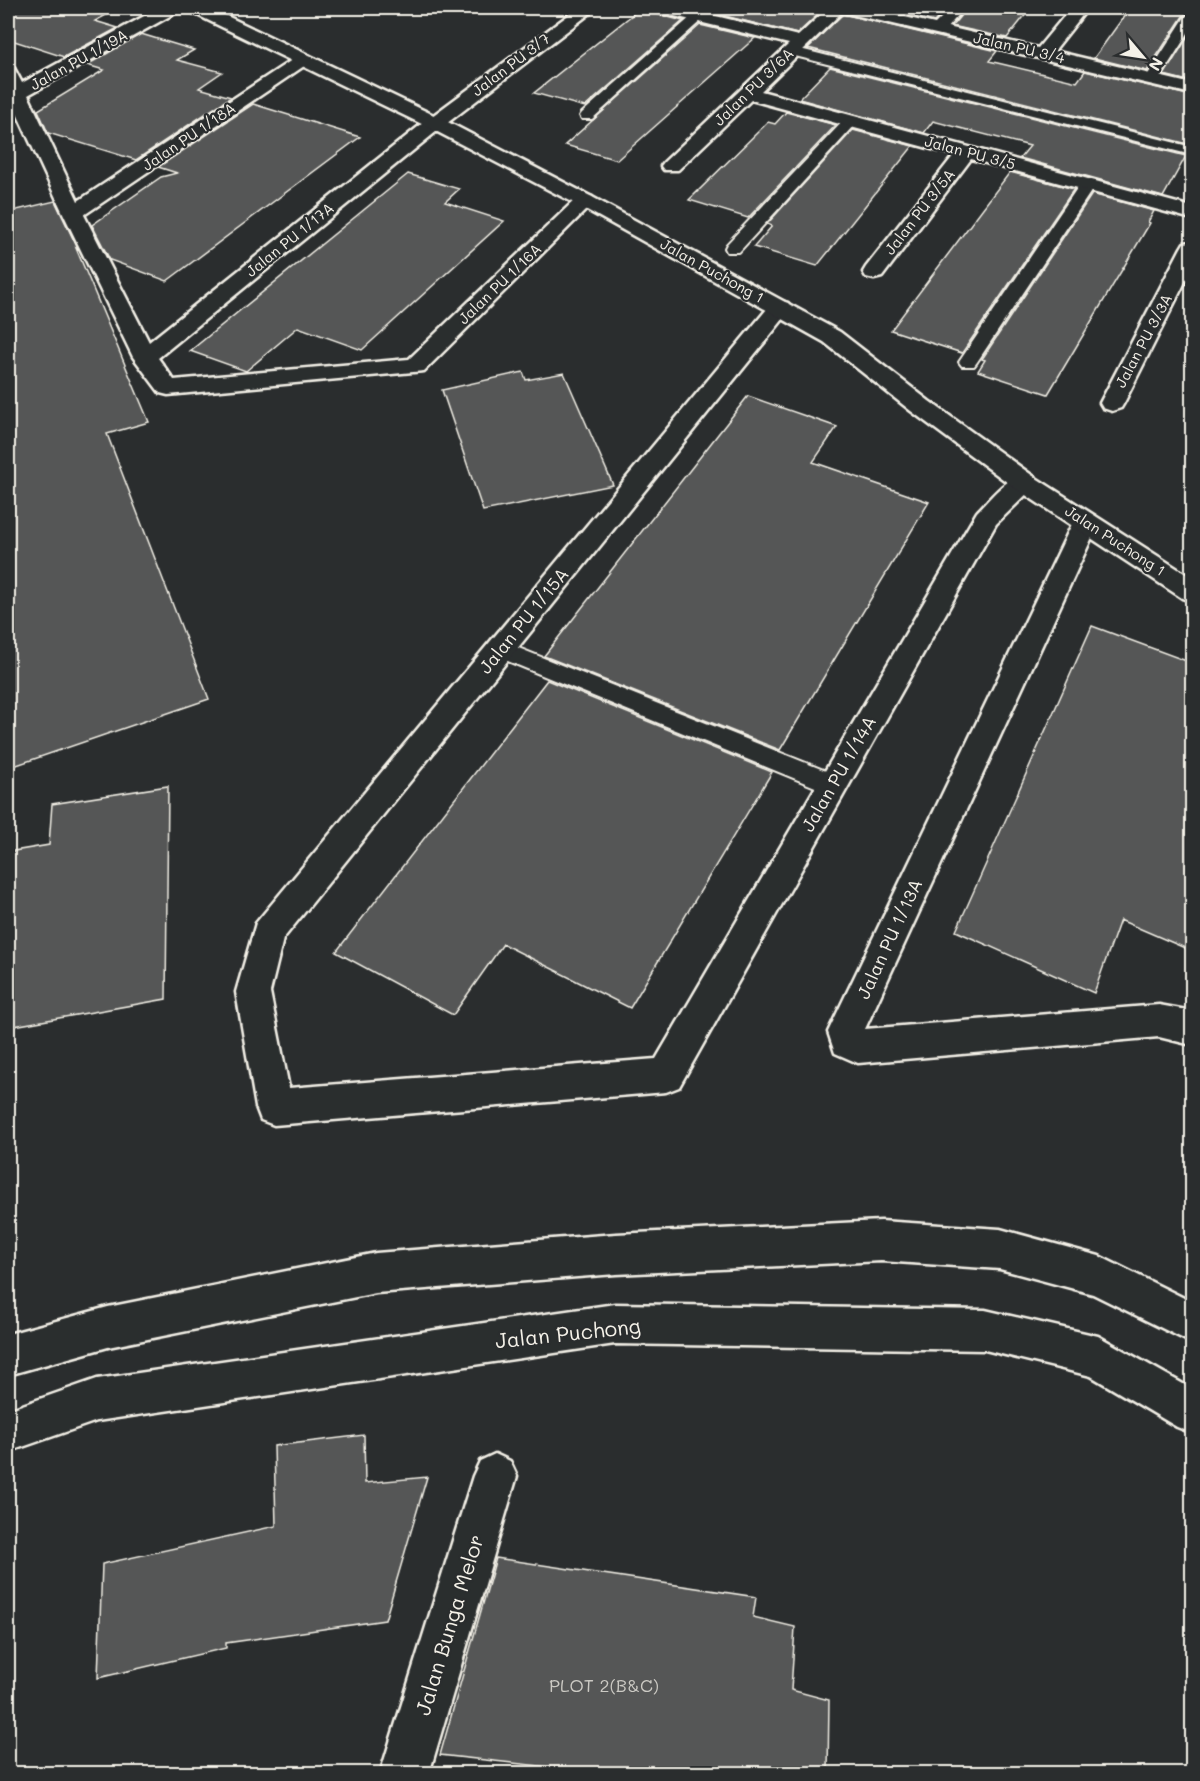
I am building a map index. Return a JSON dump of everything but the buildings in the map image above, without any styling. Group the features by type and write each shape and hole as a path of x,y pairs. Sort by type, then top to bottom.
{"street":[{"name":"Jalan PU 1/19A","path":"17,94 171,8"},
{"name":"Jalan Puchong 1","path":"197,8 435,123 585,201 832,337 920,406 1024,482 1192,591"},
{"name":"Jalan PU 3/7","path":"435,123 588,8"},
{"path":"664,8 703,12 796,46"},
{"name":"Jalan PU 3/6A","path":"671,166 837,8"},
{"name":"Jalan PU 3/4","path":"846,8 1192,88"},
{"path":"1043,53 1080,8"},
{"name":"Jalan PU 1/18A","path":"73,213 304,60"},
{"path":"8,72 73,213 145,357"},
{"name":"Jalan PU 3/5","path":"747,93 1192,213"},
{"name":"Jalan PU 1/17A","path":"145,357 435,123"},
{"name":"Jalan PU 3/5A","path":"874,272 966,152"},
{"name":"Jalan PU 1/16A","path":"145,357 168,388 416,366 585,201"},
{"name":"Jalan PU 3/3A","path":"1112,403 1192,248"},
{"name":"Jalan PU 1/15A","path":"666,1075 274,1107 253,992 268,933 780,308"},
{"name":"Jalan PU 1/14A","path":"666,1075 986,518 1024,482"},
{"name":"Jalan PU 1/13A","path":"1086,522 846,1032 848,1041 858,1046 1159,1021 1188,1026 1192,1029"},
{"path":"8,1355 108,1327 376,1273 616,1254 881,1241 1000,1249 1099,1276 1192,1323"},
{"name":"Jalan Puchong","path":"8,1431 97,1400 615,1324 985,1330 1098,1357 1192,1412"},
{"name":"Jalan Bunga Melor","path":"404,1773 495,1476"}],"lane":[{"path":"938,29 958,8"},
{"path":"587,116 703,12"},
{"path":"1152,79 1192,17"},
{"path":"796,46 1192,151"},
{"path":"733,248 851,121"},
{"path":"968,362 1088,184"},
{"path":"501,649 833,784"}]}
